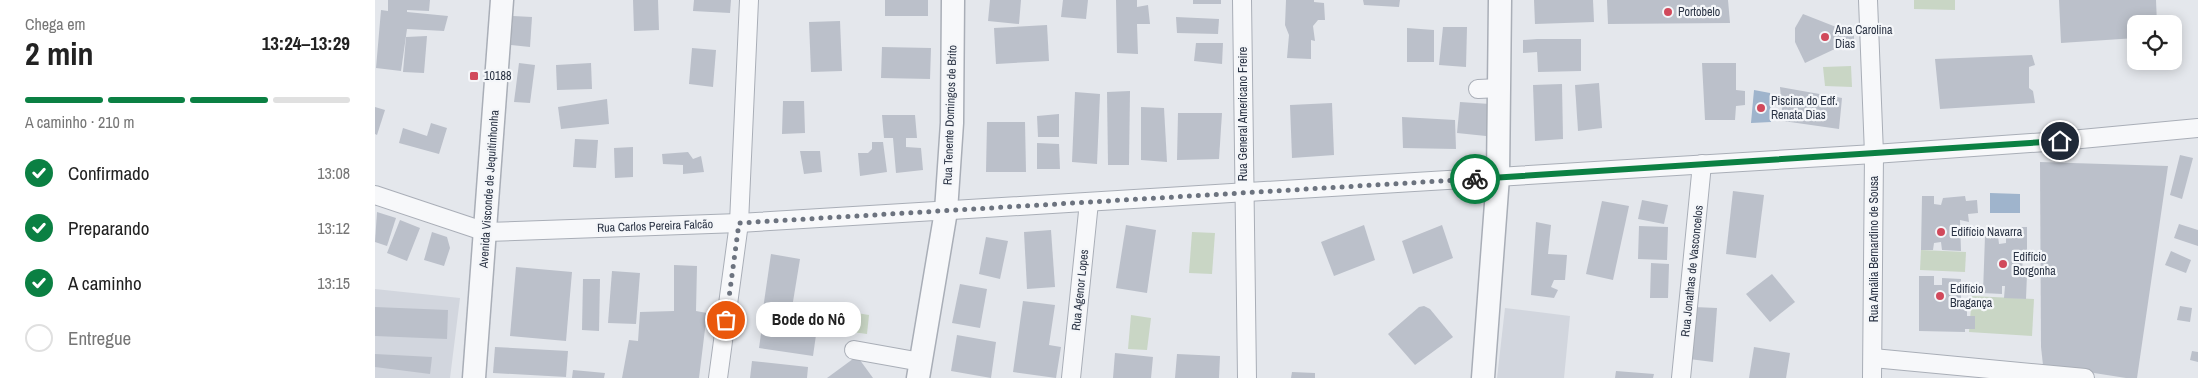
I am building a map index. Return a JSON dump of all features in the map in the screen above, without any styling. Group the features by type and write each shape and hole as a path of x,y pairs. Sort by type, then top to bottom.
{"street":[{"name":"Avenida Visconde de Jequitinhonha","path":"474,378 486,232 501,0"},
{"path":"718,378 739,223 749,0"},
{"name":"Rua Tenente Domingos de Brito","path":"920,370 946,211 952,123 953,0"},
{"name":"Rua General Americano Freire","path":"1242,0 1243,194 1247,378"},
{"path":"1483,378 1498,177 1500,0"},
{"name":"Rua Amália Bernardino de Sousa","path":"1868,0 1874,154 1872,378"},
{"path":"1478,89 1500,88"},
{"name":"Rua Carlos Pereira Falcão","path":"375,195 486,232 739,223 1243,194 1874,154 2060,141 2198,128"},
{"name":"Rua Jonathas de Vasconcelos","path":"1681,378 1703,164"},
{"name":"Rua Agenor Lopes","path":"1071,378 1089,202"},
{"path":"854,350 920,370"},
{"path":"1873,358 2085,378"}],"shaded area":[{"path":"375,289 460,298 450,378 375,378"},
{"path":"1505,308 1570,316 1564,378 1497,378"}],"green space":[{"path":"1914,0 1955,0 1955,10 1914,9"},
{"path":"1851,66 1852,87 1825,86 1823,67"},
{"path":"1192,232 1215,233 1212,274 1189,273"},
{"path":"1921,250 1966,252 1965,272 1920,270"},
{"path":"1972,296 2034,299 2032,336 1969,332"},
{"path":"833,309 869,315 867,334 830,329"},
{"path":"1131,315 1151,318 1147,350 1128,349"}],"water":[{"name":"Piscina do Edf. Renata Dias","path":"1754,90 1770,93 1771,122 1751,123"},
{"path":"1990,193 2020,194 2020,213 1990,213"}],"building":[{"path":"388,0 430,0 429,11 407,10 407,12 448,16 444,31 407,29 401,71 376,68 381,10 388,11"},
{"path":"633,0 658,0 659,30 634,31"},
{"path":"694,0 731,0 730,13 693,11"},
{"path":"885,0 928,0 928,16 885,16"},
{"path":"990,0 1021,0 1019,24 988,21"},
{"path":"1063,0 1088,0 1086,19 1061,17"},
{"path":"1116,0 1137,0 1137,7 1148,5 1150,24 1137,24 1138,54 1117,53"},
{"path":"1193,0 1221,0 1221,4 1193,4"},
{"path":"1286,0 1314,0 1314,2 1324,3 1325,20 1318,20 1313,26 1315,41 1311,40 1311,59 1287,58 1289,35 1285,25"},
{"path":"1363,0 1400,0 1399,7 1364,5"},
{"path":"1534,0 1593,0 1594,22 1535,24"},
{"name":"Portobelo","path":"1607,0 1728,0 1730,23 1608,24"},
{"path":"2059,0 2156,0 2157,15 2127,15 2127,39 2061,43"},
{"name":"Ana Carolina Dias","path":"1803,14 1854,34 1854,40 1805,63 1795,42 1795,28"},
{"path":"513,16 532,17 530,47 511,45"},
{"path":"1176,17 1219,19 1218,34 1177,33"},
{"path":"840,21 842,71 811,72 809,22"},
{"path":"1047,25 1049,61 996,64 994,28"},
{"path":"1443,27 1467,27 1466,67 1439,65"},
{"path":"1407,28 1434,30 1434,62 1407,62"},
{"path":"427,36 424,73 403,72 406,37"},
{"path":"1581,39 1581,71 1538,72 1537,52 1523,53 1523,40"},
{"path":"1196,43 1223,43 1222,64 1194,61"},
{"path":"882,47 931,48 930,79 881,78"},
{"path":"692,48 716,50 713,87 689,84"},
{"path":"2032,55 2035,65 2029,67 2029,88 2033,91 2035,103 1940,109 1935,59"},
{"path":"519,63 535,65 530,103 514,102"},
{"path":"591,63 592,89 557,90 556,65"},
{"path":"1702,63 1736,63 1736,90 1745,91 1745,105 1736,106 1735,120 1705,120"},
{"path":"1599,83 1602,128 1578,131 1575,85"},
{"path":"1562,84 1563,139 1535,141 1533,85"},
{"path":"1780,87 1842,98 1839,129 1783,121"},
{"path":"1130,91 1129,165 1108,165 1107,92"},
{"path":"1075,92 1100,94 1097,164 1072,162"},
{"path":"607,99 609,124 561,129 558,107"},
{"path":"783,101 804,101 805,133 782,134"},
{"path":"1460,102 1490,104 1486,136 1457,133"},
{"path":"1332,103 1334,155 1292,158 1290,105"},
{"path":"375,107 385,110 377,135 375,134"},
{"path":"1141,107 1164,108 1167,162 1141,160"},
{"path":"1178,113 1222,113 1219,159 1177,160"},
{"path":"1059,114 1059,137 1038,137 1037,116"},
{"path":"882,115 915,115 917,138 906,138 906,147 921,148 923,170 896,173 893,138 884,138"},
{"path":"1402,117 1455,120 1456,149 1403,148"},
{"path":"987,122 1025,122 1026,172 986,172"},
{"path":"431,123 447,128 439,154 399,143 403,128 427,136"},
{"path":"575,139 598,140 596,168 573,167"},
{"path":"872,142 883,142 887,172 860,176 858,153 868,153 872,149"},
{"path":"1037,143 1059,144 1060,169 1037,169"},
{"path":"633,147 633,177 615,178 614,148"},
{"path":"800,151 820,151 822,172 804,174"},
{"path":"688,152 693,159 701,156 704,172 683,174 683,165 663,164 662,154"},
{"path":"2180,155 2193,158 2182,199 2170,195"},
{"path":"2040,162 2168,166 2137,378 2126,378 2043,365 2041,347"},
{"path":"1733,191 1764,195 1756,258 1726,254"},
{"name":"Edifício Navarra","path":"1922,196 1934,196 1934,204 1941,205 1943,198 1965,196 1966,201 1977,200 1978,213 1968,214 1969,222 1960,220 1961,251 1942,250 1941,242 1934,243 1933,250 1921,250"},
{"path":"1642,200 1668,205 1664,224 1638,219"},
{"path":"1602,201 1629,206 1613,280 1586,274"},
{"path":"377,212 396,218 387,246 375,242"},
{"path":"400,220 420,228 407,261 387,253"},
{"path":"1536,222 1551,225 1548,254 1567,255 1565,280 1554,280 1551,287 1558,290 1554,298 1531,295"},
{"path":"2179,224 2198,230 2198,246 2174,238"},
{"path":"1126,225 1156,230 1147,293 1116,288"},
{"path":"1364,225 1375,260 1334,276 1321,242"},
{"path":"1442,225 1453,258 1413,274 1402,241"},
{"path":"1639,226 1668,227 1667,260 1638,259"},
{"name":"Edifício Borgonha","path":"2006,227 2027,227 2027,254 2022,254 2023,275 2027,274 2026,299 2004,298 2005,286 2002,286 2002,294 1983,293 1985,236 1991,239 1991,230 1994,231 1994,236 1998,236 1999,244 2006,243"},
{"path":"1051,230 1055,287 1027,289 1024,232"},
{"path":"432,232 447,237 450,248 444,266 424,260"},
{"path":"986,237 1008,241 1000,279 979,274"},
{"path":"2171,251 2191,260 2186,273 2165,265"},
{"path":"771,254 800,259 790,320 762,316"},
{"path":"1651,263 1669,264 1668,298 1650,298"},
{"path":"674,265 697,266 696,311 707,313 699,378 622,378 629,340 638,341 640,312 674,311"},
{"path":"516,267 572,272 566,341 510,336"},
{"path":"612,271 640,273 636,324 608,323"},
{"path":"1772,274 1795,302 1770,322 1746,294"},
{"name":"Edifício Bragança","path":"1919,276 1934,276 1934,285 1942,285 1942,278 1961,279 1961,308 1967,308 1967,316 1975,316 1975,329 1965,329 1965,332 1919,331"},
{"path":"583,279 600,279 599,331 582,330"},
{"path":"960,284 987,289 980,328 952,323"},
{"path":"1023,301 1055,305 1049,345 1061,347 1056,378 1013,372"},
{"path":"1424,306 1430,309 1453,337 1415,365 1388,334 1419,307"},
{"path":"2180,306 2192,308 2190,322 2177,320"},
{"path":"375,307 448,310 447,339 375,336"},
{"path":"1694,307 1717,308 1713,362 1689,359"},
{"path":"762,327 816,335 813,356 759,348"},
{"path":"957,335 996,342 991,378 951,371"},
{"path":"495,347 568,351 566,377 493,373"},
{"path":"1754,347 1790,353 1786,378 1749,378"},
{"path":"2192,351 2198,352 2198,362 2190,360"},
{"path":"1115,353 1153,357 1151,378 1113,378"},
{"path":"375,354 432,357 430,374 375,367"},
{"path":"1177,354 1220,356 1219,378 1175,378"},
{"path":"857,356 873,378 827,378"},
{"path":"752,361 808,367 807,378 750,378"},
{"path":"573,370 605,373 604,378 572,378"},
{"path":"1616,371 1654,374 1653,378 1615,378"},
{"path":"1292,372 1315,373 1315,378 1291,378"}],"way so far":[{"path":"726,320 739,223 1475,179"}],"place":[{"name":"Portobelo","path":"1668,12"},
{"name":"Ana Carolina Dias","path":"1825,37"},
{"name":"10188","path":"474,76"},
{"name":"Piscina do Edf. Renata Dias","path":"1761,108"},
{"name":"Edifício Navarra","path":"1941,232"},
{"name":"Edifício Borgonha","path":"2003,264"},
{"name":"Edifício Bragança","path":"1940,296"},
{"name":"Bode do Nô","path":"726,320"}],"route":[{"path":"1475,179 2060,141"}]}
